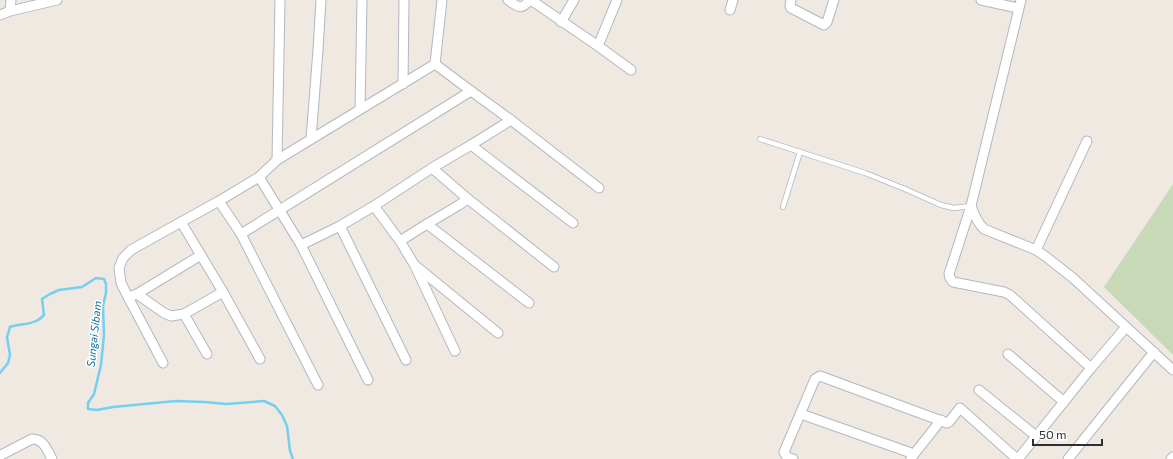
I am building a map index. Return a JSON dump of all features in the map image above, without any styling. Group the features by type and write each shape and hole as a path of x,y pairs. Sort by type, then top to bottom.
{"street":[{"path":"10,11 11,0"},
{"path":"0,14 57,0"},
{"path":"277,160 280,0"},
{"path":"311,139 321,0"},
{"path":"360,109 362,0"},
{"path":"403,84 404,0"},
{"path":"435,64 442,0"},
{"path":"508,0 522,8 530,0 631,70"},
{"path":"561,22 574,0"},
{"path":"598,46 617,0"},
{"path":"730,10 733,0"},
{"path":"791,0 790,6 792,8 824,25 827,22 834,0"},
{"path":"981,0 1019,4 971,206 949,274 950,278 953,282 1004,292 1010,295 1091,368"},
{"path":"223,292 184,314 170,316 133,296 121,283 119,268 123,258 131,250 260,177 277,160 435,64"},
{"path":"435,64 599,188"},
{"path":"241,234 471,91"},
{"path":"301,245 340,226 374,206 432,168 511,120"},
{"path":"1036,250 1088,141"},
{"path":"471,145 573,223"},
{"path":"432,168 468,199 554,267"},
{"path":"260,177 278,210 301,245 368,380"},
{"path":"400,241 459,206 468,199"},
{"path":"219,201 241,234 318,385"},
{"path":"374,206 400,241 415,266 455,351"},
{"path":"971,206 974,216 984,229 1036,250 1073,278 1173,370"},
{"path":"181,222 223,292 260,359"},
{"path":"427,224 529,303"},
{"path":"340,226 406,360"},
{"path":"133,296 201,255"},
{"path":"415,266 498,333"},
{"path":"133,296 162,363"},
{"path":"184,314 207,354"},
{"path":"793,459 787,457 784,452 816,379 820,376 948,422 960,408 1014,458 1036,436 1126,327"},
{"path":"1068,459 1154,352"},
{"path":"1008,354 1064,402"},
{"path":"979,390 1036,436"},
{"path":"801,414 912,457 941,420"},
{"path":"1,457 32,439 36,439 40,440 44,444 52,459"}],"lane":[{"path":"760,139 883,180 941,205 954,208 971,206"},
{"path":"783,207 800,152"}],"green space":[{"path":"1173,184 1173,355 1104,287"}],"waterway":[{"name":"Sungai Sibam","path":"0,373 8,363 10,355 7,337 10,327 37,321 44,315 42,299 50,294 59,290 82,287 96,278 104,279 106,284 106,293 103,306 104,335 101,365 94,394 88,403 88,409 97,410 176,401 226,404 264,401 275,406 282,415 287,426 290,451 293,459"}]}
